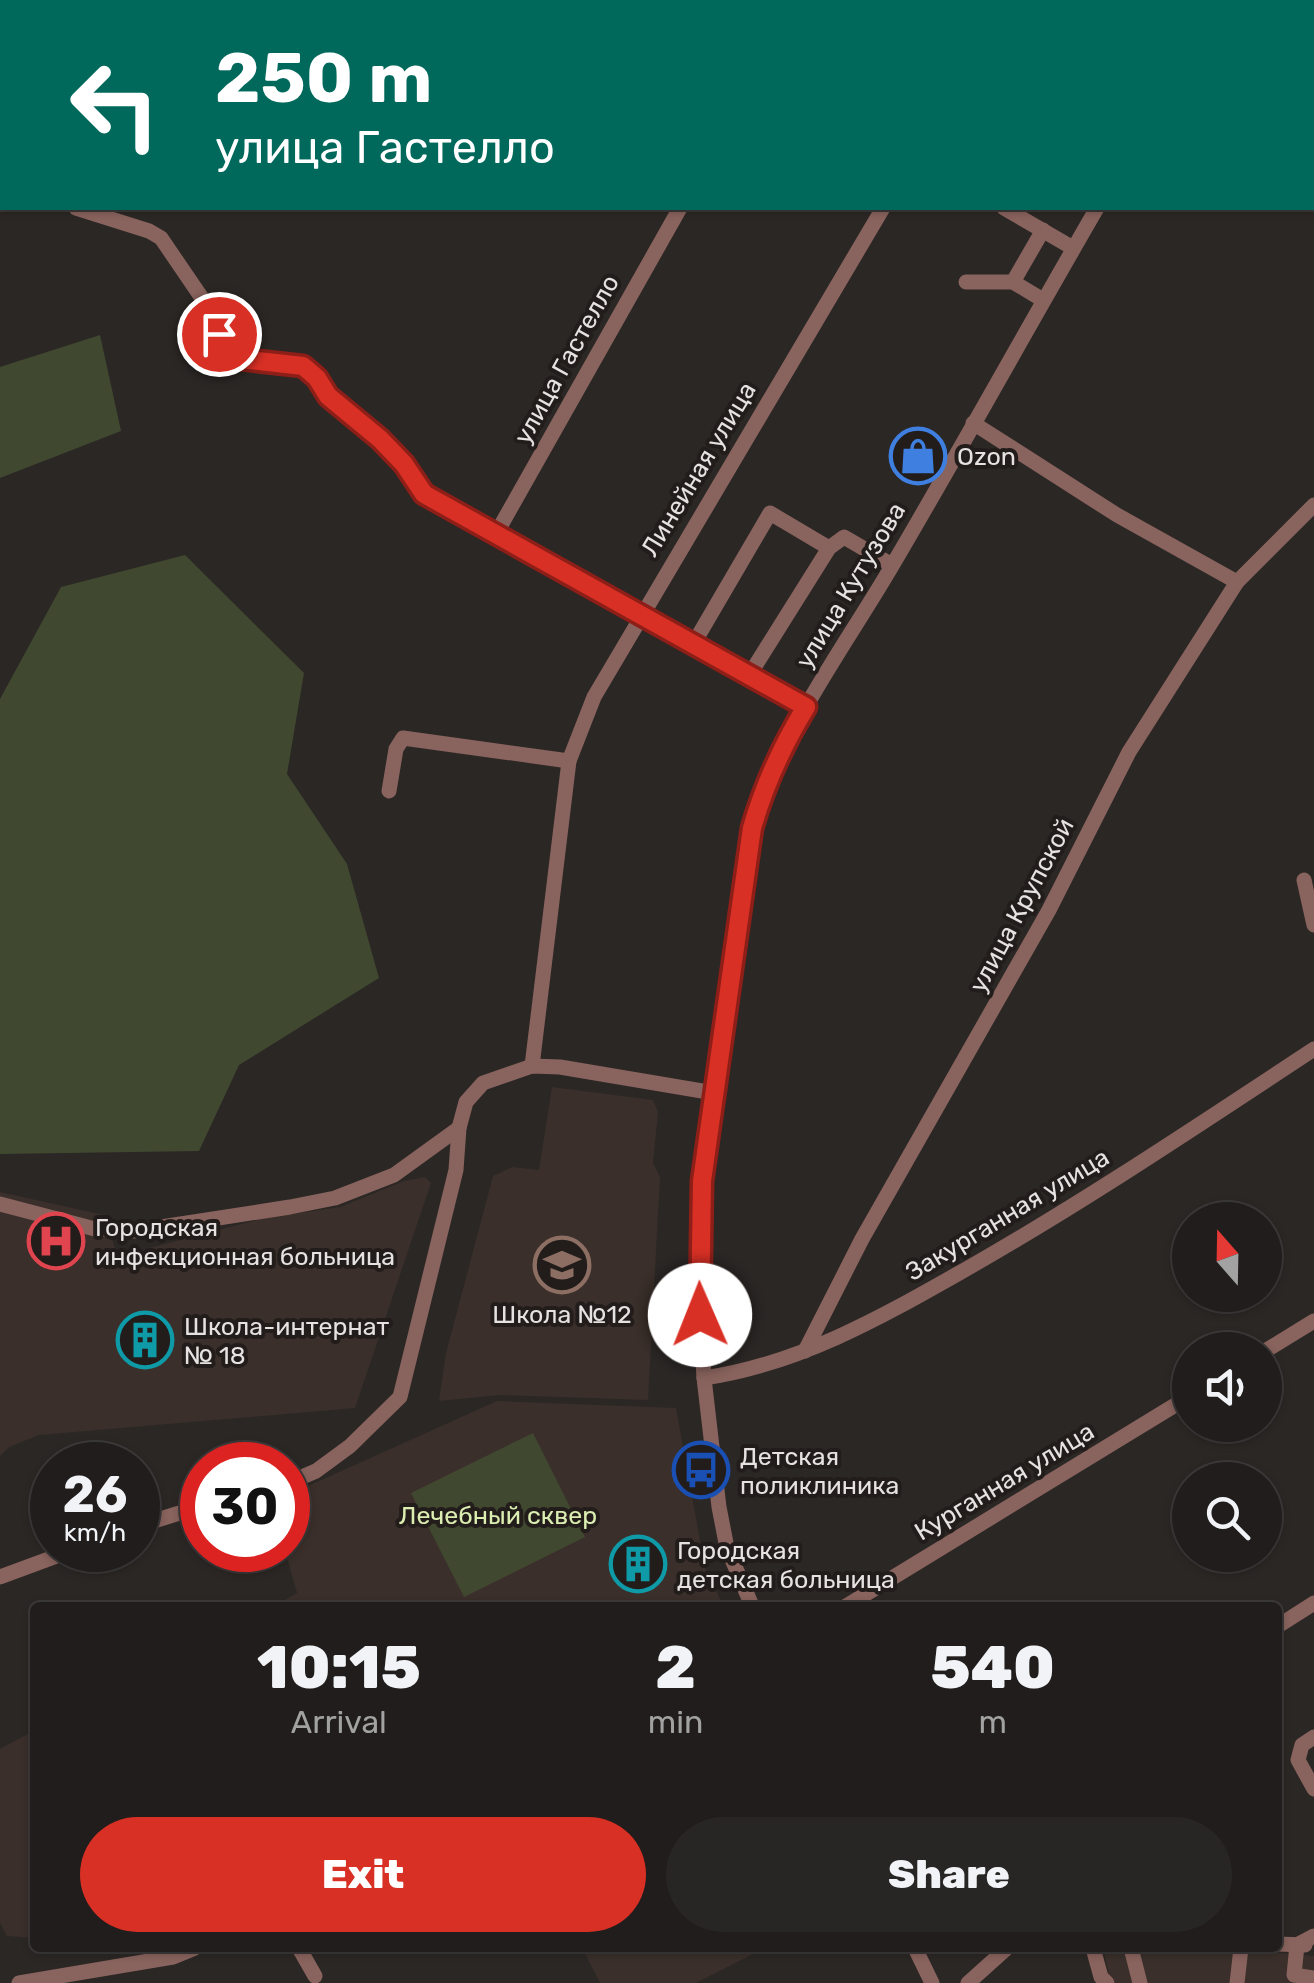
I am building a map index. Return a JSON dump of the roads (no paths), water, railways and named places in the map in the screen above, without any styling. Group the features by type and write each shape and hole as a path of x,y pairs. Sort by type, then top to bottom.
{"street":[{"path":"83,210 149,230 161,238 206,304 232,353 240,359 303,366 317,378 328,396 392,451 424,494 806,707"},
{"name":"улица Гастелло","path":"496,534 679,210"},
{"name":"Линейная улица","path":"532,1066 569,761 594,697 882,210"},
{"path":"1008,210 1074,248"},
{"name":"улица Кутузова","path":"750,1602 727,1548 704,1378 698,1292 702,1181 752,828 782,746 892,565 1095,210"},
{"path":"1013,282 1043,230"},
{"path":"966,282 1013,282 1044,300"},
{"path":"973,423 1117,515 1238,582"},
{"name":"улица Крупской","path":"805,1352 862,1239 1048,910 1129,752 1238,582 1314,505"},
{"path":"694,643 770,513 829,548"},
{"path":"750,674 829,548 844,536 892,565"},
{"path":"390,791 396,749 404,738 569,761"},
{"path":"1304,880 1314,925"},
{"name":"Закурганная улица","path":"704,1378 805,1352 868,1325 1072,1208 1314,1049"},
{"path":"310,1474 350,1446 400,1397 456,1170 459,1128 466,1102 483,1082 532,1066 560,1067 714,1092"},
{"path":"0,1204 95,1228 135,1231 335,1198 394,1174 459,1128"},
{"path":"412,1179 419,1158"},
{"path":"1282,1340 1314,1320"},
{"name":"Курганная улица","path":"853,1602 1172,1407"},
{"path":"0,1577 30,1566"},
{"path":"1282,1623 1314,1603"},
{"path":"1314,1737 1302,1745 1298,1760 1314,1790"},
{"path":"1314,1936 1306,1945 1294,1975 1314,1978"},
{"path":"19,1983 185,1952"},
{"path":"300,1952 315,1976"},
{"path":"917,1952 932,1983"},
{"path":"968,1983 1003,1952"},
{"path":"1094,1952 1101,1977 1107,1983"},
{"path":"1132,1952 1140,1983"},
{"path":"1237,1983 1241,1952"}],"place":[{"name":"Ozon","path":"918,456"},
{"name":"Городская инфекционная больница","path":"56,1241"},
{"name":"Школа №12","path":"562,1265"},
{"name":"Школа-интернат № 18","path":"145,1340"},
{"name":"Детская поликлиника","path":"701,1470"},
{"name":"Городская детская больница","path":"638,1564"}],"park label":[{"name":"Лечебный сквер","path":"498,1515"}]}
